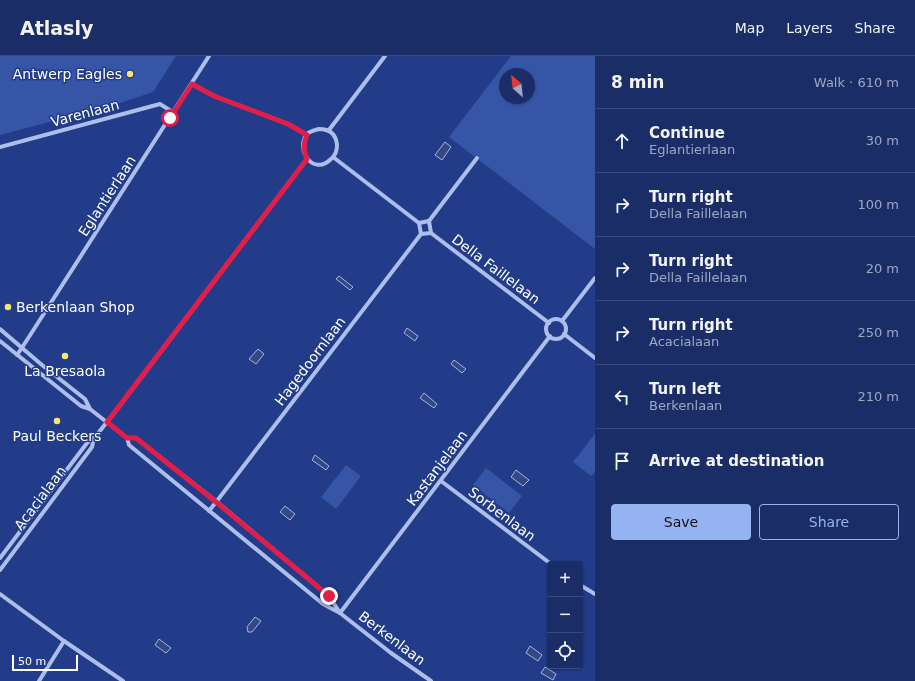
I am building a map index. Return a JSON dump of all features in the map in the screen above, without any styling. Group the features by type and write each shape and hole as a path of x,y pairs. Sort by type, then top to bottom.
{"street":[{"name":"Eglantierlaan","path":"22,348 174,113 209,56"},
{"path":"329,130 385,56"},
{"path":"192,84 214,96 288,124 307,135"},
{"name":"Varenlaan","path":"0,147 160,104 174,113"},
{"path":"319,129 329,130 333,134 337,145 337,151 330,161 321,165 311,163 304,153 307,135 312,131 319,129"},
{"path":"333,157 419,223 421,234 431,233 429,221"},
{"path":"419,223 429,221 477,158"},
{"name":"Acacialaan","path":"0,558 87,443 95,437 107,422 307,159"},
{"name":"Della Faillelaan","path":"431,233 548,323"},
{"name":"Hagedoornlaan","path":"209,511 421,234"},
{"path":"562,321 595,278"},
{"path":"556,319 562,321 566,327 563,336 552,338 547,330 548,323 556,319"},
{"name":"Berkenlaan","path":"0,330 85,399 90,409"},
{"path":"564,334 595,358"},
{"name":"Kastanjelaan","path":"340,613 550,336"},
{"name":"Berkenlaan","path":"0,341 81,406 90,409 127,438 129,445 323,604 340,613 391,653 431,681"},
{"path":"17,355 22,348"},
{"name":"Acacialaan","path":"0,570 92,447 95,437"},
{"name":"Berkenlaan","path":"127,438 136,438 216,502 329,596 340,613"},
{"name":"Sorbenlaan","path":"441,481 547,561"},
{"path":"583,587 595,594"},
{"path":"0,594 64,641 123,681"},
{"path":"39,681 64,641"}],"shaded area":[{"path":"0,56 176,56 153,92 114,105 0,135"},
{"path":"511,56 595,56 595,249 449,137 499,72 499,104 535,104 535,68 502,68"},
{"path":"445,142 451,147 442,160 435,155"},
{"path":"339,276 353,287 350,290 336,279"},
{"path":"407,328 418,336 415,341 404,333"},
{"path":"258,349 264,354 256,364 249,359"},
{"path":"454,360 466,369 462,373 451,364"},
{"path":"424,393 437,404 434,408 420,398"},
{"path":"595,434 595,472 591,476 573,462"},
{"path":"315,455 329,466 326,470 312,460"},
{"path":"346,465 361,476 336,509 321,497"},
{"path":"486,468 522,496 509,513 473,485"},
{"path":"516,470 529,480 523,486 511,477"},
{"path":"285,506 295,514 290,520 280,512"},
{"path":"255,617 261,621 252,632 248,632 247,627"},
{"path":"159,639 171,648 166,653 155,645"},
{"path":"530,646 542,655 538,661 526,653"},
{"path":"545,667 556,674 553,680 541,673"}],"place":[{"name":"Antwerp Eagles","path":"130,74"},
{"name":"Berkenlaan Shop","path":"8,307"},
{"name":"La Bresaola","path":"65,356"},
{"name":"Paul Beckers","path":"57,421"}],"route":[{"path":"170,118 192,84 214,96 288,124 307,135 304,146 304,153 307,159 107,422 127,438 136,438 329,596"}]}
